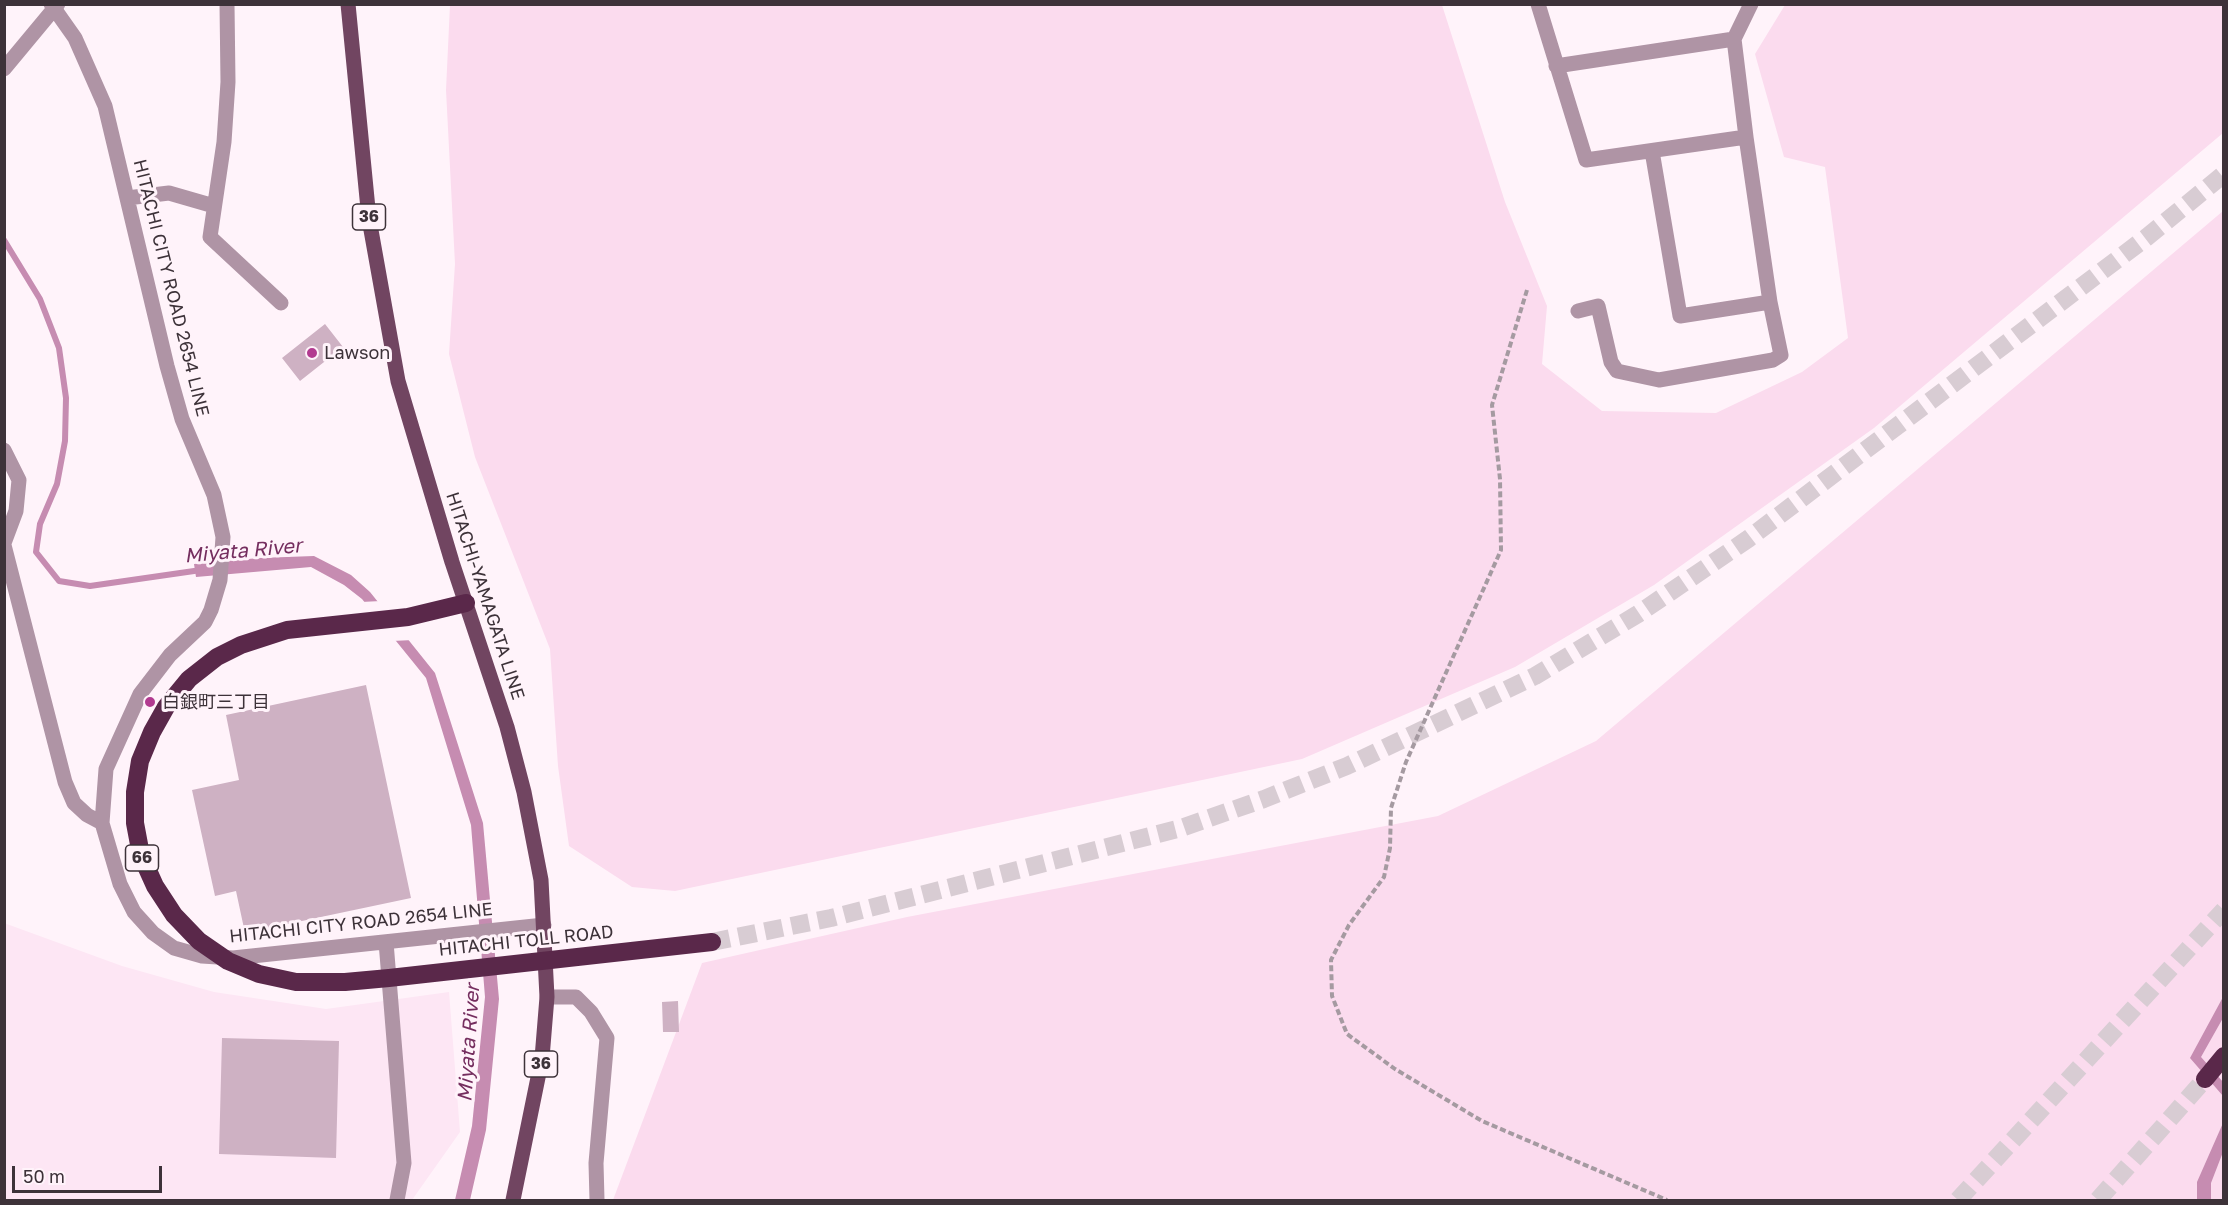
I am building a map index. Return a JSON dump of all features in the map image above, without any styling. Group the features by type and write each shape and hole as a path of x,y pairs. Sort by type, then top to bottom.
{"highway":[{"name":"HITACHI TOLL ROAD","path":"466,603 426,614 287,630 240,645 217,657 189,679 166,707 152,732 141,761 135,792 135,824 141,855 155,886 174,915 212,951 243,968 277,979 345,982 712,942"},
{"path":"2205,1079 2223,1056"}],"main road":[{"name":"HITACHI-YAMAGATA LINE","path":"348,4 369,219 398,381 524,792 537,853 544,925 547,997 536,1099 513,1200"}],"street":[{"path":"227,4 227,92 224,142 210,237 281,303"},
{"path":"1538,4 1586,160 1746,137"},
{"path":"1578,311 1598,306 1611,362 1617,371 1659,380 1773,360 1781,355 1770,302 1734,39 1750,4"},
{"path":"4,69 54,6"},
{"name":"HITACHI CITY ROAD 2654 LINE","path":"54,6 75,38 93,74 105,106 167,366 182,418 220,516 223,553 217,595 205,622 156,671 127,718 106,769 102,823 120,884 134,912 153,933 174,948 202,956 233,958 544,925"},
{"path":"1556,66 1734,39"},
{"path":"1652,151 1680,316 1770,302"},
{"path":"127,198 169,193 214,206"},
{"path":"4,450 19,480 16,511 4,544 65,782 74,804 87,816 102,823"},
{"path":"386,942 404,1163 397,1200"},
{"path":"547,997 576,997 591,1012 607,1038 596,1163 597,1200"}],"path":[{"path":"1527,290 1492,405 1500,479 1501,550 1406,762 1392,808 1390,848 1384,877 1349,925 1331,960 1332,996 1347,1034 1395,1069 1482,1122 1668,1200"}],"shaded area":[{"path":"450,5 1442,5 1505,202 1547,306 1542,364 1602,411 1716,413 1802,372 1848,338 1825,167 1784,157 1755,54 1785,5 2223,5 2223,133 1874,428 1654,585 1515,667 1302,759 675,891 632,887 569,846 558,766 550,649 475,457 449,354 455,264 446,90"},
{"path":"2223,211 2223,1200 613,1200 702,963 907,917 1438,816 1596,741"},
{"path":"314,556 351,575 370,592 435,673 483,823 499,999 486,1130 470,1200 455,1200 472,1126 485,997 471,825 426,678 362,599 344,585 311,567 196,577 194,564"},
{"path":"4,923 122,966 214,992 326,1009 449,992 460,1132 412,1200 5,1200"},
{"path":"2223,997 2223,1018 2201,1057 2223,1082 2223,1096 2190,1058"},
{"path":"2223,1123 2223,1152 2211,1183 2211,1200 2197,1200 2197,1182"}],"pier":[{"path":"381,601 413,640 392,641 361,602"}],"building":[{"name":"Lawson","path":"325,324 343,347 300,381 282,358"},
{"path":"366,685 411,898 245,933 236,891 215,896 192,790 239,780 226,715"},
{"path":"678,1001 679,1032 663,1032 662,1002"},
{"path":"222,1038 339,1041 336,1158 219,1154"}],"waterway":[{"name":"Miyata River","path":"4,240 40,299 59,348 66,398 65,441 57,484 40,524 36,552 59,581 90,586 201,570"}],"tunnel":[{"path":"712,942 831,918 1181,828 1264,799 1347,766 1535,676 1638,614 1748,539 2147,237 2224,174"},
{"path":"1958,1200 2224,910"},
{"path":"2098,1200 2205,1079"}],"place":[{"name":"Lawson","path":"312,353"},
{"name":"白銀町三丁目","path":"150,702"}]}
